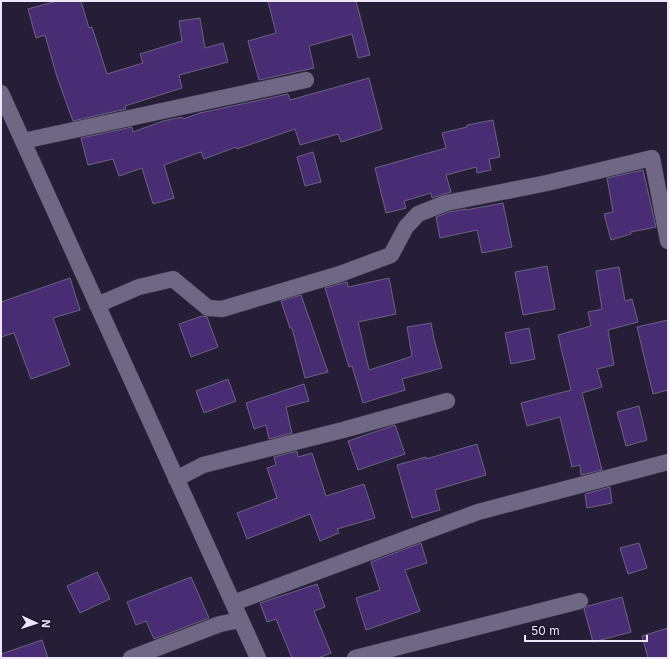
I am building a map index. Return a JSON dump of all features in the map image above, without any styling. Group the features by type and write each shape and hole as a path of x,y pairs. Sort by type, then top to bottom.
{"street":[{"path":"23,141 306,80"},
{"path":"1,93 258,658"},
{"path":"97,306 139,286 173,279 208,308 222,309 340,274 391,255 406,228 418,214 446,203 547,183 652,158 668,241"},
{"path":"176,479 203,465 447,402"},
{"path":"233,603 478,512 668,462"},
{"path":"355,658 580,601"},
{"path":"131,658 220,624 240,620"}],"building":[{"path":"57,1 81,1 89,28 92,27 107,74 143,63 140,54 182,41 179,21 200,18 205,48 223,43 228,62 179,75 182,88 125,106 126,109 73,121 57,77 45,35 36,38 28,9"},
{"path":"268,1 356,1 370,55 358,58 352,34 309,46 314,68 259,80 248,41 276,33"},
{"path":"369,78 382,129 341,142 338,134 300,145 295,129 237,149 236,147 204,159 201,152 164,165 174,198 153,204 142,168 119,176 113,159 88,165 81,138 132,127 133,132 163,121 182,117 183,119 200,113 288,94 290,100"},
{"path":"493,120 500,157 489,159 491,170 477,173 476,167 446,175 451,192 432,198 431,193 404,201 406,208 386,213 375,168 446,148 442,133 467,127 467,125"},
{"path":"313,152 321,182 305,186 297,157"},
{"path":"643,170 656,227 631,232 631,234 611,240 604,214 613,212 607,178"},
{"path":"503,203 512,247 482,253 477,230 440,238 436,217 449,212"},
{"path":"547,266 555,309 523,315 515,272"},
{"path":"619,267 625,301 632,299 638,322 608,330 614,365 597,369 602,387 582,393 602,470 581,475 580,465 572,467 560,417 527,426 521,403 571,390 558,335 591,326 588,312 602,309 596,271"},
{"path":"70,278 80,310 53,318 70,365 31,379 14,333 1,337 1,302"},
{"path":"389,278 396,314 358,322 369,370 412,356 407,327 431,323 442,368 402,379 405,390 363,403 352,366 349,367 325,288 347,282 348,287"},
{"path":"301,295 328,372 305,378 292,328 290,328 281,301"},
{"path":"202,316 207,317 218,347 191,357 179,324"},
{"path":"668,320 668,390 653,394 637,327"},
{"path":"529,328 535,359 511,364 505,333"},
{"path":"228,379 236,401 204,413 196,391"},
{"path":"304,384 309,401 286,407 292,433 269,439 266,425 254,429 246,403"},
{"path":"639,406 647,440 626,446 617,412"},
{"path":"395,425 405,454 358,470 348,441"},
{"path":"477,444 486,475 435,490 440,510 412,518 397,465 426,457 426,459"},
{"path":"297,451 298,457 312,453 326,496 364,484 375,518 337,529 339,533 320,541 310,514 247,539 237,513 277,498 267,468 276,465 274,457"},
{"path":"610,487 612,503 587,508 585,494"},
{"path":"421,543 427,563 405,570 420,611 366,630 356,598 380,590 371,562"},
{"path":"639,543 647,568 628,574 620,548"},
{"path":"97,572 110,599 80,613 67,586"},
{"path":"191,577 209,618 154,639 146,621 136,625 127,602"},
{"path":"317,584 325,607 314,611 331,653 318,658 292,658 276,619 267,622 260,603"},
{"path":"622,597 631,632 593,642 584,609 588,606"},
{"path":"668,628 668,658 648,658 642,636"},
{"path":"42,640 48,658 1,658 1,654"}]}
